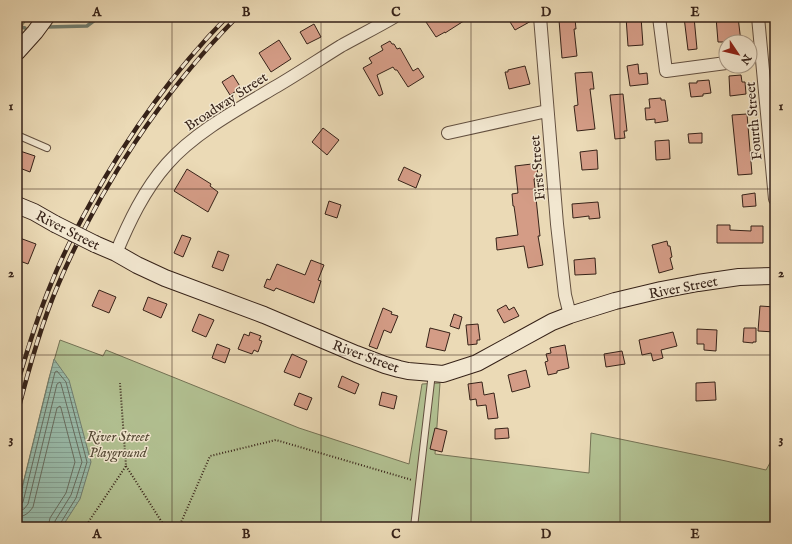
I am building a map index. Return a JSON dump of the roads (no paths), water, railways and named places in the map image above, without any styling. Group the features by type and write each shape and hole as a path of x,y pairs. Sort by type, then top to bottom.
{"main road":[{"path":"17,52 46,17"},
{"name":"River Street","path":"17,205 166,278 264,315 356,354 408,371 443,374 477,363 552,322 570,315 615,302 676,287 725,279 775,276"}],"street":[{"name":"Broadway Street","path":"116,253 134,214 151,184 168,163 185,146 203,132 249,102 342,46 394,17"},
{"name":"First Street","path":"540,17 556,224 565,295 570,315"},
{"path":"659,17 666,71 718,64"},
{"name":"Fourth Street","path":"757,34 758,17"},
{"name":"Fourth Street","path":"758,74 775,199"},
{"path":"448,132 547,111"}],"lane":[{"path":"17,135 47,148"},
{"path":"414,527 432,373"}],"water":[{"path":"54,359 69,380 91,462 80,499 62,527 17,527 17,509"}],"waterway":[{"path":"47,27 87,26 99,17"},
{"path":"17,26 25,28"}],"railway":[{"path":"17,385 32,334 55,274 75,232 105,177 136,129 170,82 227,17"},
{"path":"17,415 35,349 46,317 58,285 93,212 135,142 158,109 209,46 237,17"}],"park label":[{"name":"River Street Playground","path":"118,444"}]}
